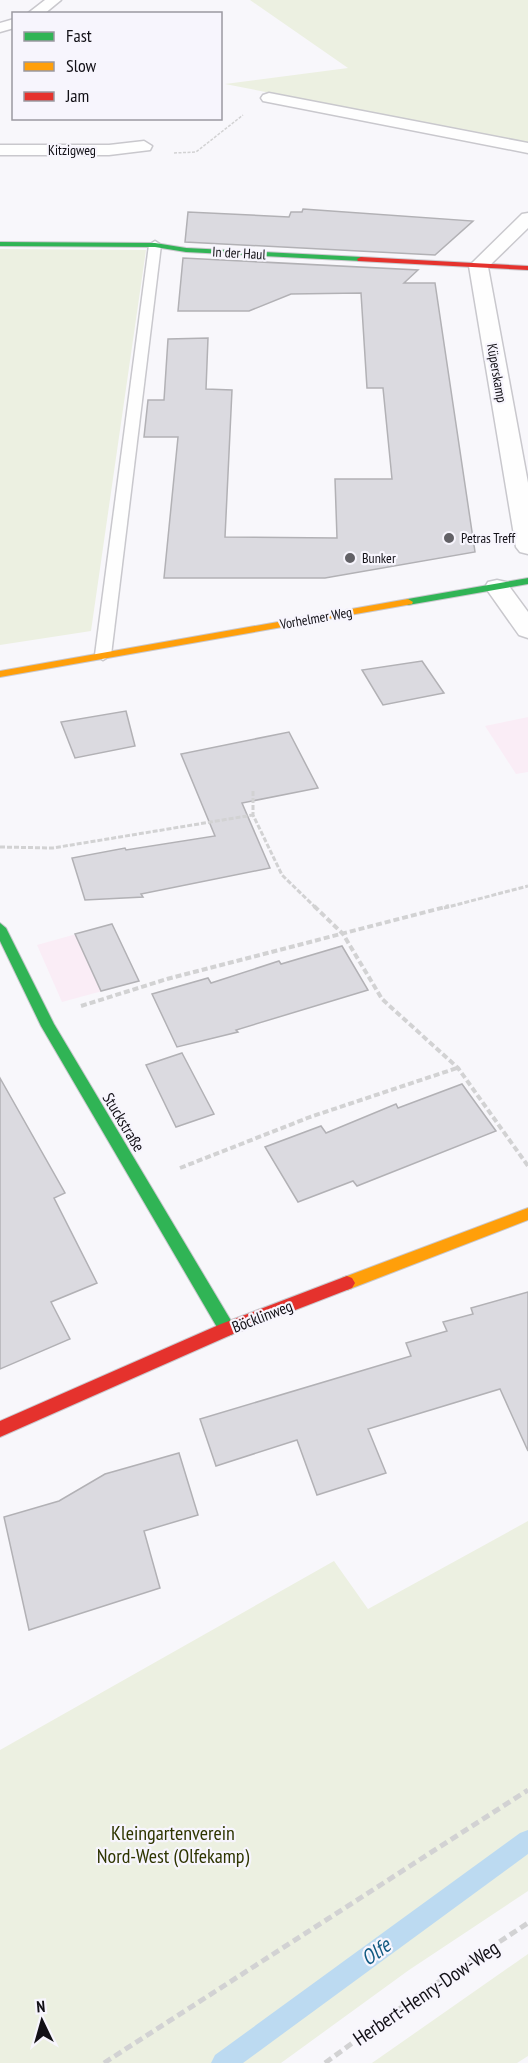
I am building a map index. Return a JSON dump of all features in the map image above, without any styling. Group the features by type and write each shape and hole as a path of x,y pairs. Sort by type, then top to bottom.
{"street":[{"path":"37,12 54,0"},
{"path":"269,98 528,148"},
{"name":"Kitzigweg","path":"0,150 109,150 144,146"},
{"path":"478,266 528,218"},
{"name":"In der Haul","path":"0,244 155,245 186,250 528,268"},
{"name":"Küperskamp","path":"478,266 528,547"},
{"name":"Vorhelmer Weg","path":"0,674 528,581"},
{"path":"497,587 528,630"},
{"name":"Stuckstraße","path":"0,928 43,1018 227,1329"},
{"name":"Böcklinweg","path":"0,1429 227,1329 528,1214"}],"lane":[{"path":"103,655 155,245"}],"path":[{"path":"144,146 173,153 196,152 261,101 269,98"},
{"path":"253,791 253,816 282,875 343,934 382,999 458,1068 528,1166"},
{"path":"0,848 53,848 253,816"},
{"path":"43,1018 167,979 528,886"},
{"path":"141,1183 310,1117 458,1068"},
{"path":"104,2063 528,1790"},
{"name":"Herbert-Henry-Dow-Weg","path":"325,2063 417,1996 528,1923"}],"shaded area":[{"path":"528,717 528,772 516,774 485,726"},
{"path":"112,924 139,981 62,1002 37,945"}],"green space":[{"path":"250,0 528,0 528,143 225,84 348,68"},
{"path":"0,249 146,250 91,631 0,645"},
{"name":"Kleingartenverein Nord-West (Olfekamp)","path":"528,1521 528,1891 409,1970 281,2063 0,2063 0,1750 334,1561 368,1609"},
{"path":"528,1954 528,2056 517,2063 372,2063"}],"building":[{"path":"303,209 473,221 435,255 185,242 188,212 289,217 291,212 302,212"},
{"path":"183,258 418,270 404,283 435,283 475,552 325,578 164,578 178,437 144,437 148,400 164,400 168,339 208,338 206,389 232,390 225,537 337,538 335,479 392,479 383,388 367,388 361,293 291,294 249,311 178,311"},
{"path":"422,661 444,693 383,705 362,670"},
{"path":"126,711 135,746 75,758 61,722"},
{"path":"289,732 318,788 242,803 270,868 141,894 143,897 85,900 72,858 125,848 126,850 215,836 181,754"},
{"path":"112,924 139,981 101,991 75,934"},
{"path":"342,946 368,990 236,1030 238,1032 177,1047 152,994 208,978 211,983 279,961 281,964"},
{"path":"182,1053 214,1114 176,1127 146,1065"},
{"path":"0,1078 65,1193 54,1198 97,1283 51,1302 70,1339 0,1369"},
{"path":"462,1084 496,1131 357,1186 353,1181 298,1202 265,1147 321,1126 326,1133 396,1104 398,1108"},
{"path":"528,1292 528,1451 500,1389 368,1429 386,1473 317,1495 297,1440 216,1466 200,1419 411,1356 406,1343 447,1331 443,1322 473,1314 471,1308"},
{"path":"179,1453 198,1515 144,1531 160,1588 29,1630 4,1517 59,1501 105,1474"}],"waterway":[{"name":"Olfe","path":"223,2063 528,1841"}],"traffic: fast":[{"path":"0,244 155,245 186,250 361,259"},
{"path":"408,602 528,581"},
{"path":"0,928 48,1026 227,1329"}],"traffic: slow":[{"path":"0,674 408,602"},
{"path":"347,1283 528,1214"}],"traffic: jam":[{"path":"361,259 528,268"},
{"path":"0,1429 227,1329 347,1283"}],"place":[{"name":"Petras Treff","path":"449,538"},
{"name":"Bunker","path":"350,558"}]}
